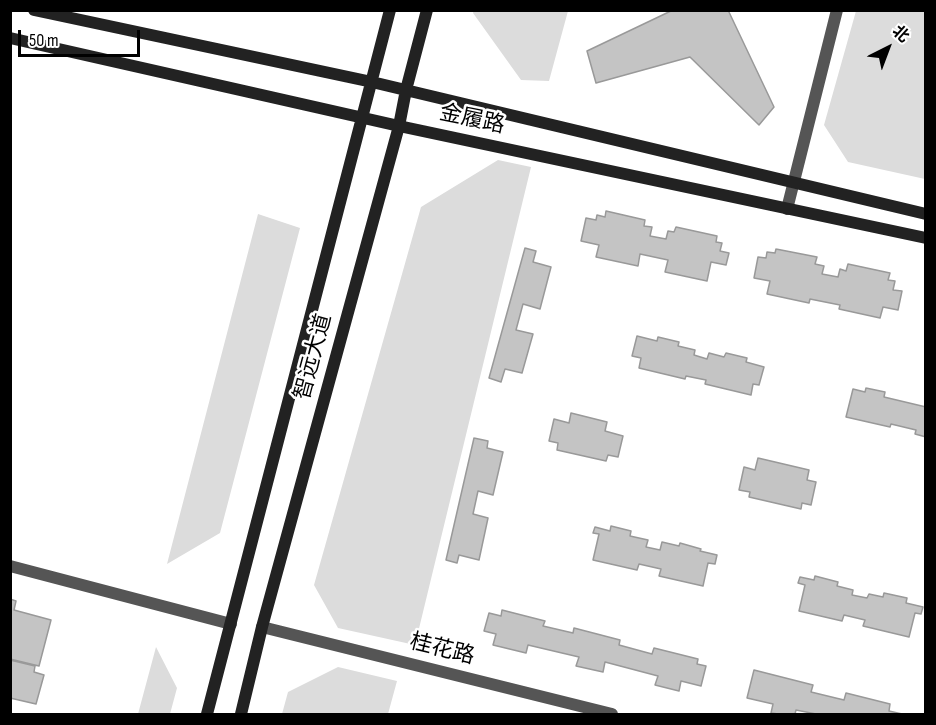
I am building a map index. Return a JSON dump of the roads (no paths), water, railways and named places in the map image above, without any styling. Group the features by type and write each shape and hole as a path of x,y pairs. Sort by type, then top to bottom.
{"main road":[{"name":"金履路","path":"34,10 372,82 926,214"},
{"name":"智远大道","path":"207,714 390,10"},
{"name":"智远大道","path":"241,714 262,627 399,126 427,10"},
{"name":"金履路","path":"10,39 399,126 926,238"}],"street":[{"path":"787,208 837,10"},
{"path":"10,566 231,624"},
{"name":"桂花路","path":"262,627 612,714"}]}
